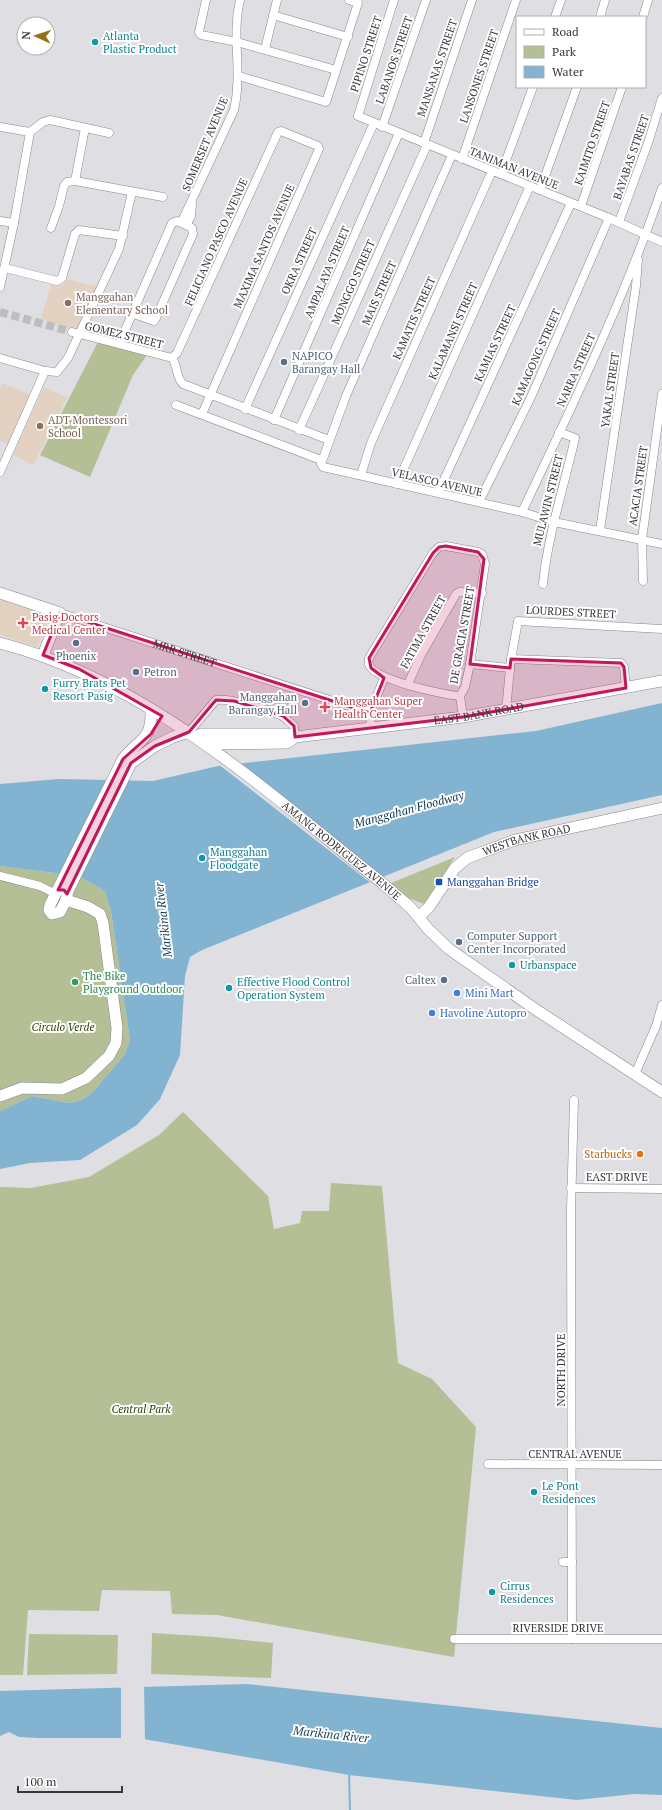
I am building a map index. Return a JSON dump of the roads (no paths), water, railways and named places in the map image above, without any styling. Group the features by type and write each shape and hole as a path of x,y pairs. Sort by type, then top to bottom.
{"main road":[{"name":"MRR STREET","path":"0,593 60,613"},
{"path":"43,655 60,613"},
{"name":"AMANG RODRIGUEZ AVENUE","path":"0,643 43,655 79,670 193,735 222,756 381,882 419,917 443,944 469,964 662,1092"},
{"name":"EAST BANK ROAD","path":"127,762 173,737 200,734 287,734 295,737 371,729 506,710 662,681"},
{"path":"148,736 152,722 151,710"},
{"path":"0,1096 22,1088 62,1089 73,1085 97,1070 109,1056 116,1042 118,1028 103,923 100,914 63,892 127,762 128,753 148,736 162,716"},
{"path":"148,736 154,738 155,746"},
{"name":"EAST BANK ROAD","path":"208,746 211,744 287,743 295,737"},
{"name":"WESTBANK ROAD","path":"419,917 429,907 455,868 467,858 515,840 662,808"}],"street":[{"path":"206,0 199,32 201,35 265,49 336,70"},
{"name":"SOMERSET AVENUE","path":"185,223 193,201 234,110 239,76 236,16 240,0"},
{"path":"265,49 277,0"},
{"path":"239,76 326,102 358,3 349,0"},
{"name":"PIPINO STREET","path":"358,114 394,0"},
{"name":"LABANOS STREET","path":"382,127 426,0"},
{"name":"MANSANAS STREET","path":"425,144 472,0"},
{"name":"LANSONES STREET","path":"462,159 516,0"},
{"path":"556,16 561,0"},
{"path":"600,16 605,0"},
{"path":"643,16 648,0"},
{"path":"273,15 348,37"},
{"path":"502,174 532,88"},
{"path":"540,190 577,88"},
{"name":"KAIMITO STREET","path":"581,206 622,88"},
{"name":"BAYABAS STREET","path":"619,222 648,143 662,98"},
{"name":"TANIMAN AVENUE","path":"358,114 358,116 382,127 581,206 662,242"},
{"path":"0,287 14,223 30,132 43,122 50,120 109,132"},
{"name":"OKRA STREET","path":"245,409 374,123"},
{"path":"0,127 30,132"},
{"path":"75,181 86,128"},
{"name":"MAXIMA SANTOS AVENUE","path":"210,395 319,149 318,146 281,130 278,132"},
{"name":"FELICIANO PASCO AVENUE","path":"172,358 177,353 278,132"},
{"name":"AMPALAYA STREET","path":"274,420 399,133"},
{"name":"MONGGO STREET","path":"299,430 425,144"},
{"name":"MAIS STREET","path":"328,440 452,155"},
{"name":"KAMATIS STREET","path":"361,475 371,443 492,171"},
{"path":"51,228 64,186 67,182 75,181 163,197"},
{"name":"KALAMANSI STREET","path":"397,484 530,186"},
{"name":"NARRA STREET","path":"522,512 639,253 662,188"},
{"path":"0,358 45,371 58,372 68,358 75,333 119,249 132,192"},
{"name":"KAMIAS STREET","path":"438,493 571,203"},
{"name":"KAMAGONG STREET","path":"478,502 531,398 609,218"},
{"path":"0,221 14,223"},
{"path":"119,344 131,313 172,223 177,221 185,223 192,228 193,234 156,318 154,320 150,320 131,313"},
{"path":"5,268 57,281 62,278 75,234 79,230 123,236"},
{"name":"YAKAL STREET","path":"600,530 636,286 639,253"},
{"name":"GOMEZ STREET","path":"75,333 172,358 175,362 180,382 245,409"},
{"path":"0,472 45,371"},
{"name":"ACACIA STREET","path":"643,581 642,539 662,394"},
{"path":"202,414 210,395"},
{"path":"176,405 321,460 328,440 245,409"},
{"name":"MULAWIN STREET","path":"543,584 546,554 566,480 575,438 559,432"},
{"name":"VELASCO AVENUE","path":"321,460 323,467 522,512 554,522 600,530 662,544"},
{"name":"DE GRACIA STREET","path":"446,546 482,554 485,564 482,593 470,664 465,687 460,696 440,694 384,678 371,668 368,663 369,658 433,553 439,547 446,546"},
{"name":"FATIMA STREET","path":"408,684 421,655 456,594 459,592 482,593"},
{"name":"MRR STREET","path":"60,613 370,713"},
{"name":"LOURDES STREET","path":"506,710 516,623 520,620 662,629"},
{"path":"511,659 621,663 624,667 626,688"},
{"path":"470,664 510,668"},
{"path":"371,729 370,713 384,678"},
{"path":"460,696 463,717"},
{"path":"193,735 216,700 224,699 283,716 294,726 295,737"},
{"path":"0,876 63,892"},
{"path":"635,1074 656,1026 662,1005"},
{"name":"NORTH DRIVE","path":"572,1639 572,1188 574,1100"},
{"name":"EAST DRIVE","path":"572,1188 662,1189"},
{"name":"CENTRAL AVENUE","path":"488,1464 662,1465"},
{"path":"563,1562 572,1562"},
{"name":"RIVERSIDE DRIVE","path":"454,1640 516,1636 572,1639 662,1639"}],"water":[{"path":"662,703 662,795 494,832 202,950 190,957 185,976 180,1055 160,1099 137,1125 80,1160 30,1163 0,1169 0,1111 32,1096 69,1103 82,1100 92,1093 125,1054 130,1040 111,911 105,891 79,876 0,866 0,784 59,779 153,781 218,766 536,731"},
{"name":"Marikina River","path":"247,1684 662,1728 662,1795 634,1794 577,1800 349,1775 138,1738 38,1738 19,1737 9,1732 0,1736 0,1691"}],"waterway":[{"path":"349,1773 350,1810"}],"tunnel":[{"path":"0,312 72,332"}],"place":[{"name":"Atlanta Plastic Product","path":"95,42"},
{"name":"Manggahan Elementary School","path":"68,303"},
{"name":"NAPICO Barangay Hall","path":"284,362"},
{"name":"ADT Montessori School","path":"40,426"},
{"name":"Pasig Doctors Medical Center","path":"23,623"},
{"name":"Phoenix","path":"76,643"},
{"name":"Petron","path":"136,672"},
{"name":"Furry Brats Pet Resort Pasig","path":"45,689"},
{"name":"Manggahan Barangay Hall","path":"305,703"},
{"name":"Manggahan Super Health Center","path":"325,707"},
{"name":"Manggahan Floodgate","path":"202,858"},
{"name":"Manggahan Bridge","path":"439,882"},
{"name":"Computer Support Center Incorporated","path":"459,942"},
{"name":"Urbanspace","path":"512,965"},
{"name":"Caltex","path":"444,980"},
{"name":"The Bike Playground Outdoor","path":"75,982"},
{"name":"Effective Flood Control Operation System","path":"229,988"},
{"name":"Mini Mart","path":"457,993"},
{"name":"Havoline Autopro","path":"432,1013"},
{"name":"Starbucks","path":"640,1154"},
{"name":"Le Pont Residences","path":"534,1492"},
{"name":"Cirrus Residences","path":"492,1592"}],"water label":[{"name":"Manggahan Floodway","path":"409,809"}],"park label":[{"name":"Circulo Verde","path":"63,1027"},
{"name":"Central Park","path":"141,1409"}]}
